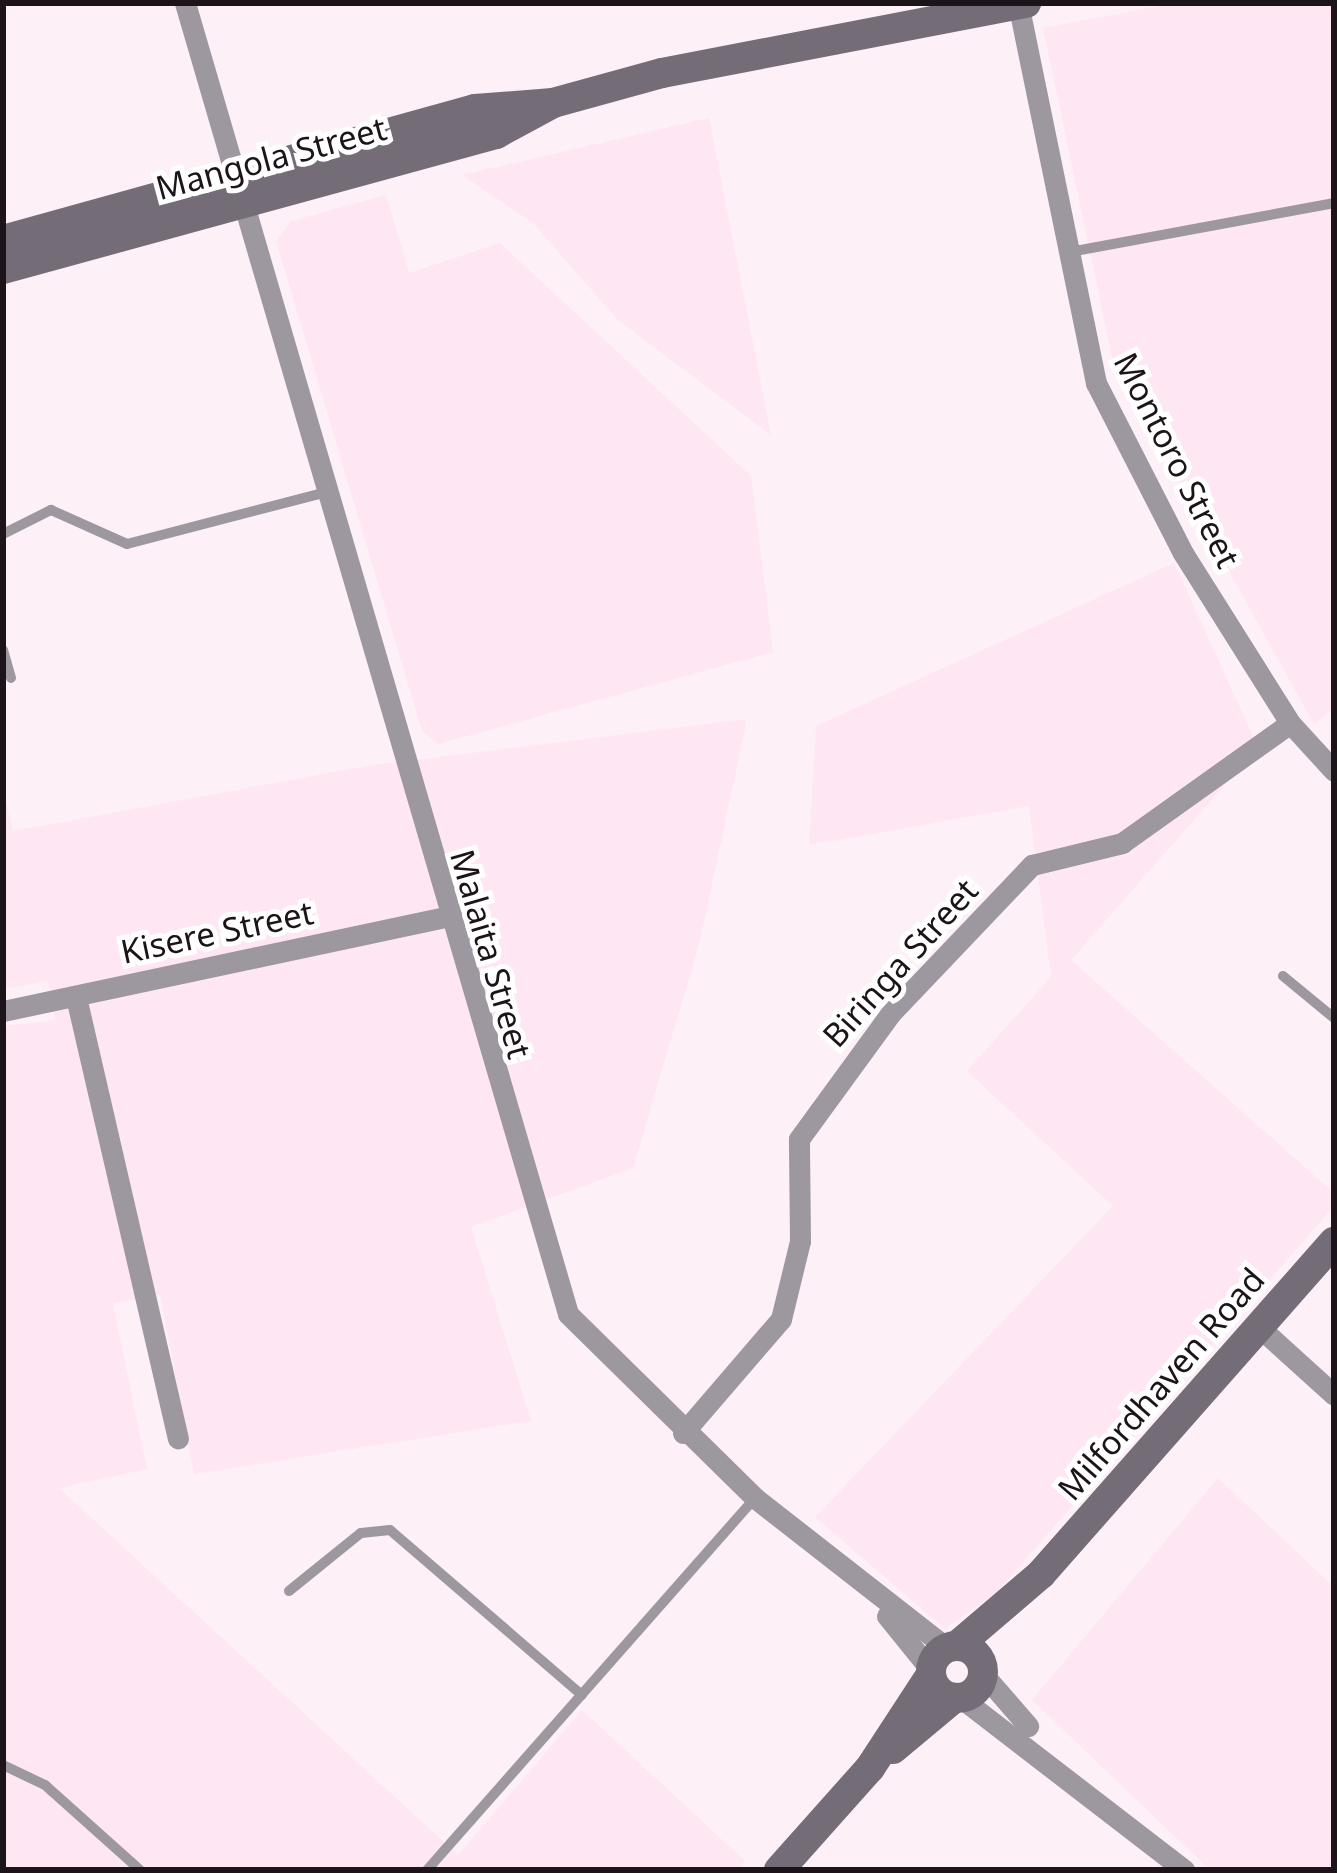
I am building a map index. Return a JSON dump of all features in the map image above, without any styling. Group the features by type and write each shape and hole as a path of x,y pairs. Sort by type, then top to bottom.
{"main road":[{"name":"Mangola Street","path":"3,239 496,134 553,103 1020,4"},
{"name":"Mangola Street","path":"3,268 236,190"},
{"name":"Milfordhaven Road","path":"779,1870 870,1768 941,1659 1041,1574 1334,1241"},
{"name":"Milfordhaven Road","path":"870,1768 983,1671 1041,1574"},
{"path":"941,1659 983,1671"},
{"path":"941,1659 957,1698"}],"street":[{"name":"Malaita Street","path":"185,3 446,916 568,1314 683,1433 941,1659"},
{"name":"Montoro Street","path":"1020,4 1061,253 1096,383 1183,553 1290,723 1334,771"},
{"name":"Biringa Street","path":"683,1433 781,1319 800,1241 799,1139 890,1014 1032,865 1122,843 1290,723"},
{"name":"Kisere Street","path":"3,1011 446,916"},
{"path":"76,997 178,1438"},
{"path":"1259,1327 1334,1395"},
{"path":"983,1671 1088,1786 1184,1870"},
{"path":"957,1698 1088,1786"}],"lane":[{"path":"1061,253 1334,203"},
{"path":"3,534 51,510 127,544 323,493"},
{"path":"3,650 11,678"},
{"path":"1283,976 1334,1018"},
{"path":"427,1870 755,1498"},
{"path":"289,1591 362,1533 390,1530 582,1695"},
{"path":"3,1765 45,1786 140,1870"}],"shaded area":[{"path":"1176,3 1334,3 1334,709 1314,724 1113,362 1043,28"},
{"path":"709,118 771,435 617,319 533,223 462,175"},
{"path":"386,195 409,273 500,243 751,476 773,652 438,744 422,731 276,241 291,221"},
{"path":"1174,563 1258,747 1071,960 1334,1193 1334,1206 997,1592 945,1629 815,1517 1113,1206 967,1071 1051,977 1029,806 809,845 816,726"},
{"path":"747,719 700,941 633,1168 471,1227 531,1421 194,1474 160,1294 113,1304 147,1469 59,1488 458,1855 582,1710 745,1861 737,1870 3,1870 3,1026 55,1020 48,981 3,989 3,789 13,831 373,765"},
{"path":"1218,1478 1334,1587 1334,1870 1210,1870 1032,1700"}]}
